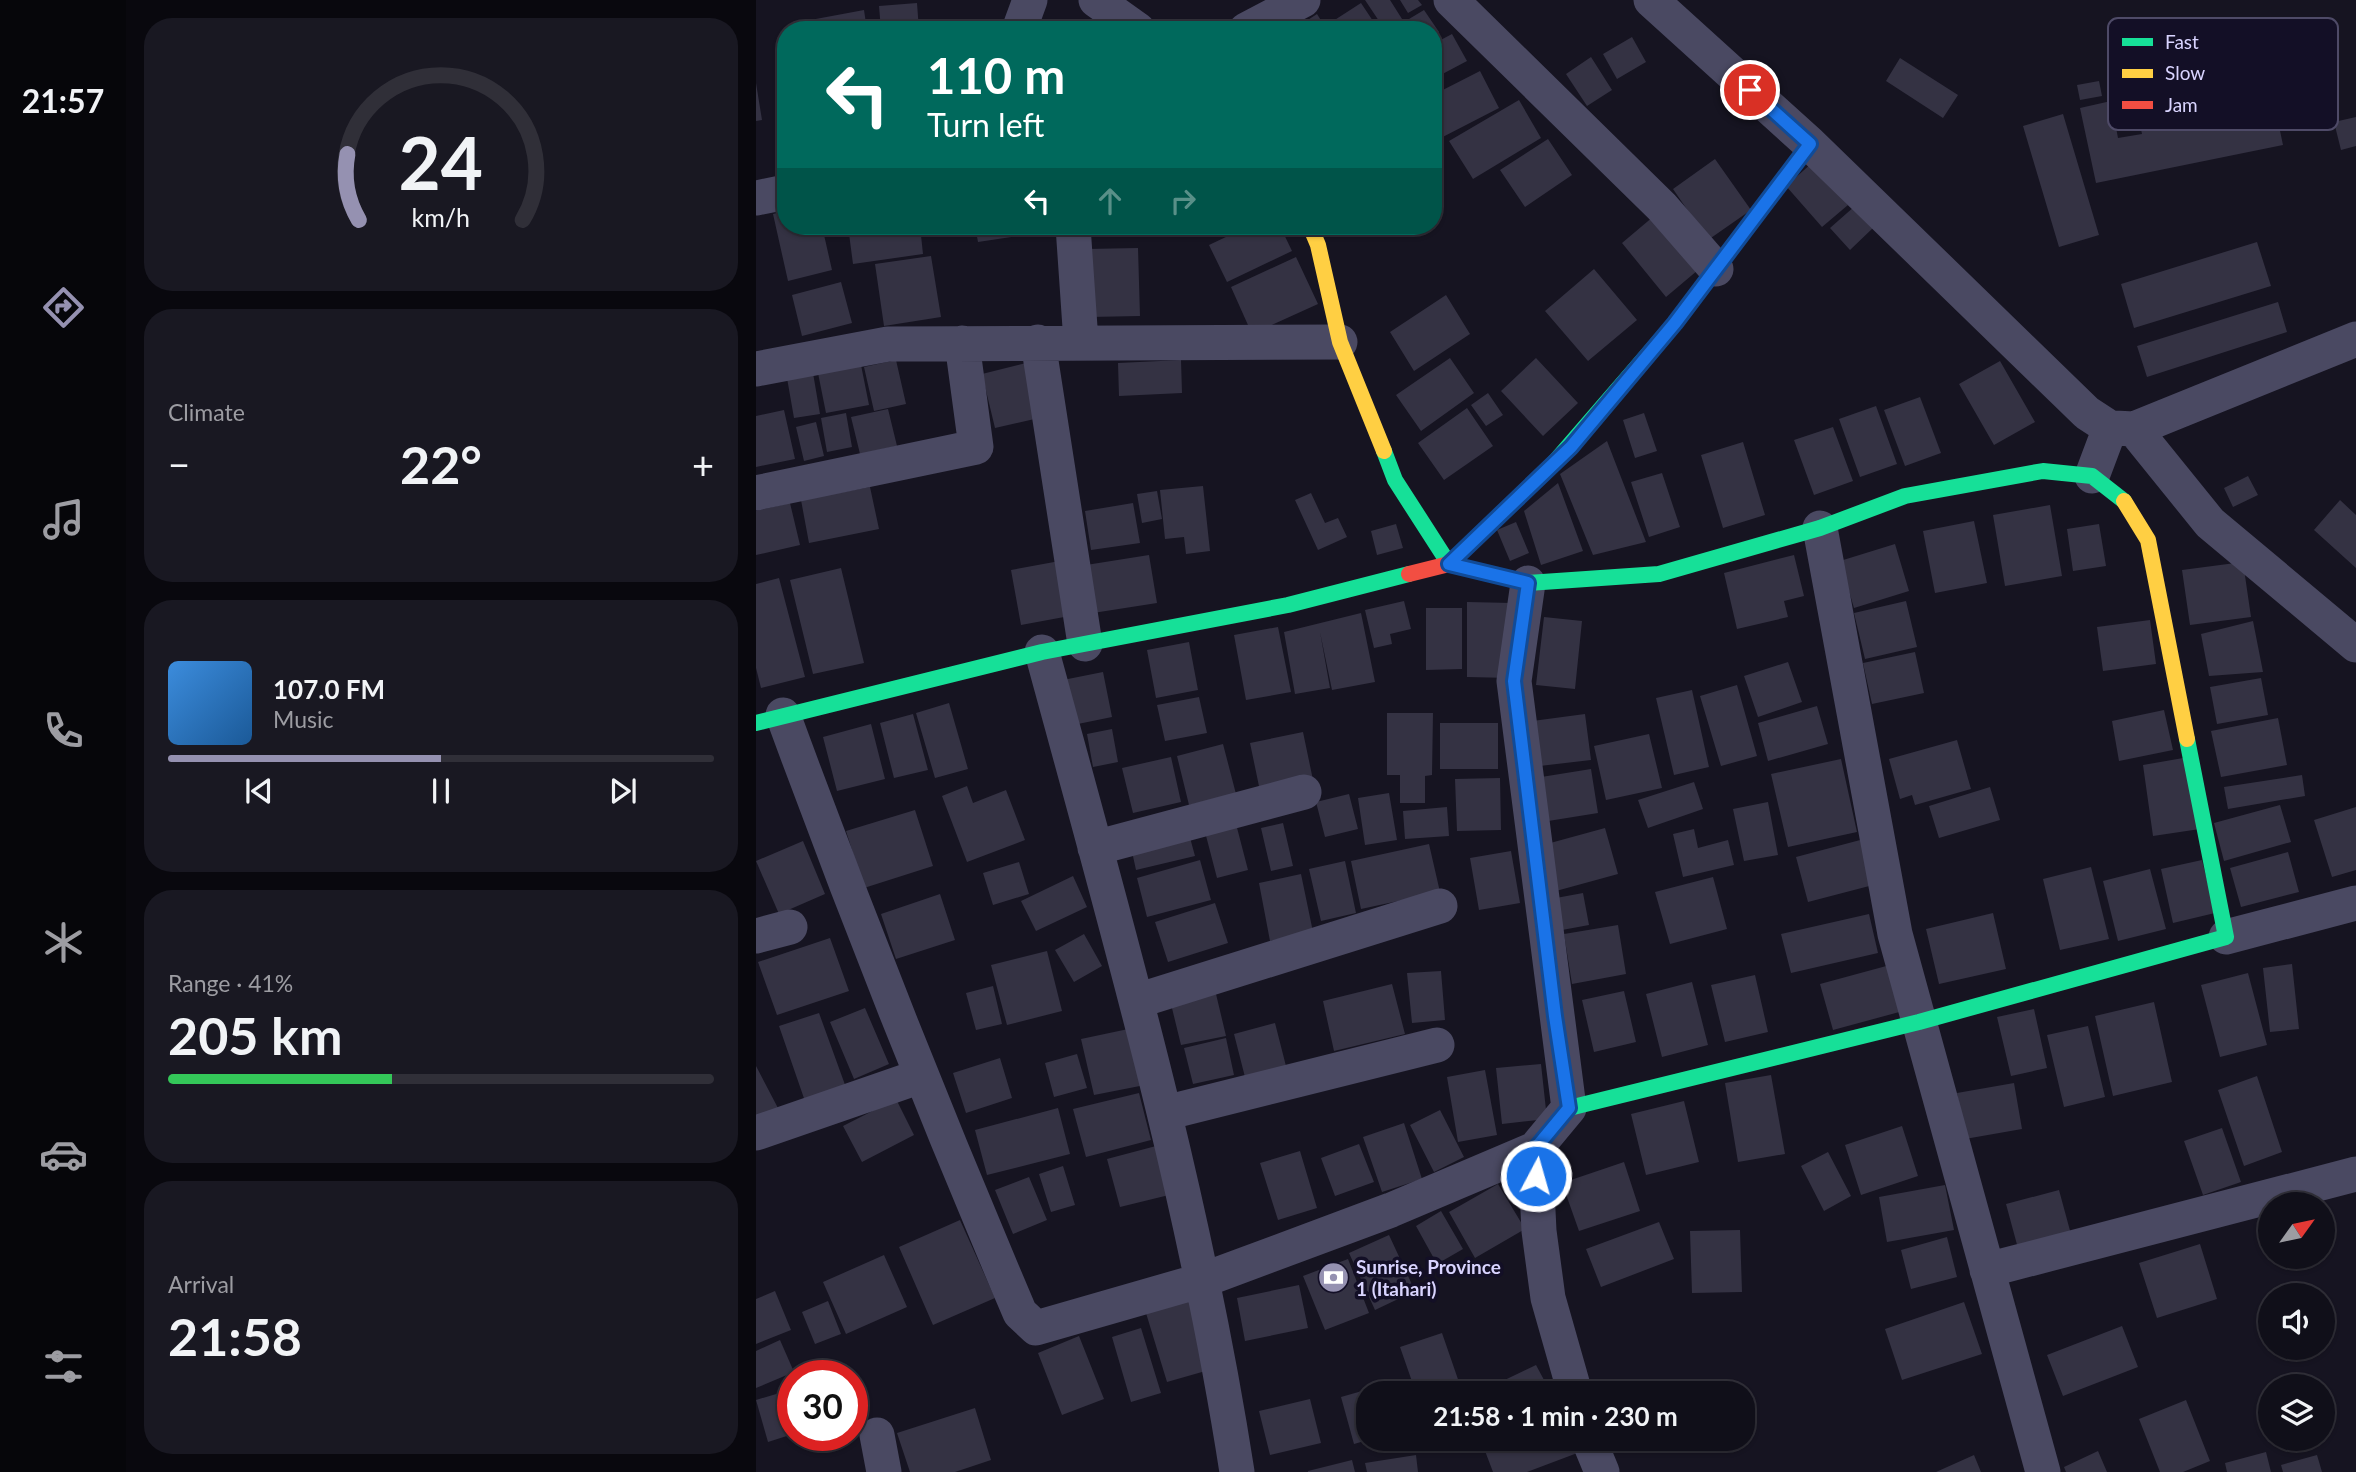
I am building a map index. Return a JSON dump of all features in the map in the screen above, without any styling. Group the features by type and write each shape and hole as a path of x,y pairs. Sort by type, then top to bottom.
{"street":[{"path":"1022,21 1030,0"},
{"path":"1096,0 1125,21"},
{"path":"1263,21 1303,0"},
{"path":"1451,0 1662,207 1716,269"},
{"path":"1651,0 1810,144 2087,413 2122,428 2210,523 2356,645"},
{"path":"1449,564 1571,447 1675,323 1810,144"},
{"path":"756,198 777,194"},
{"path":"1074,235 1081,342"},
{"path":"1314,235 1340,342 1395,480 1449,564"},
{"path":"2092,476 2122,428 2356,339"},
{"path":"1038,342 1086,644"},
{"path":"756,369 888,344 1340,342"},
{"path":"756,493 976,447 962,343"},
{"path":"2225,937 2148,540 2127,503 2092,476 2043,471 1905,496 1820,528 1659,574 1528,583 1449,564 1288,605 1042,652 769,719 1020,1313 1036,1328 1203,1280 1391,1210 1535,1149 1569,1108 1919,1022 2225,937 2356,904"},
{"path":"1820,528 1895,934 2043,1472"},
{"path":"1528,583 1514,681 1555,1016 1569,1108"},
{"path":"1042,652 1165,1113 1203,1280 1237,1472"},
{"path":"1096,849 1304,792"},
{"path":"1137,1001 1440,906"},
{"path":"756,936 790,927"},
{"path":"1165,1113 1437,1045"},
{"path":"756,1133 920,1076"},
{"path":"1535,1149 1539,1231 1548,1298 1572,1381"},
{"path":"1987,1270 2356,1174"},
{"path":"877,1435 884,1472"},
{"path":"1593,1451 1602,1472"}],"building":[{"path":"1365,0 1390,0 1403,21 1379,21"},
{"path":"1400,0 1418,0 1422,5 1408,13"},
{"path":"917,3 918,21 880,21 879,6"},
{"path":"1361,3 1373,21 1333,21"},
{"path":"864,10 866,21 805,21"},
{"path":"1424,10 1432,21 1410,21 1409,19"},
{"path":"1317,14 1321,21 1306,21"},
{"path":"1452,34 1467,61 1442,74 1442,39"},
{"path":"1632,37 1646,62 1617,79 1603,54"},
{"path":"1591,57 1612,90 1587,106 1566,74"},
{"path":"1900,58 1958,95 1943,118 1886,81"},
{"path":"1480,71 1499,108 1442,137 1442,90"},
{"path":"2099,81 2102,96 2080,100 2077,85"},
{"path":"756,83 762,120 756,121"},
{"path":"1519,100 1541,138 1473,179 1449,141"},
{"path":"2108,102 2108,130 2116,130 2118,138 2142,134 2141,130 2280,130 2283,145 2096,183 2080,108"},
{"path":"2063,114 2099,235 2059,247 2023,126"},
{"path":"2356,117 2356,146 2341,150 2336,130 2338,121"},
{"path":"1548,139 1572,175 1525,207 1500,170"},
{"path":"1715,159 1751,210 1708,240 1673,189"},
{"path":"1812,163 1848,205 1822,227 1786,186"},
{"path":"1855,206 1874,227 1850,250 1830,228"},
{"path":"777,213 777,232 773,214"},
{"path":"1654,216 1698,270 1666,297 1622,243"},
{"path":"778,235 824,235 832,270 788,281"},
{"path":"849,235 921,235 923,254 853,264"},
{"path":"977,235 1025,235 978,242"},
{"path":"1230,235 1284,235 1292,251 1227,282 1209,245"},
{"path":"2257,242 2271,286 2134,328 2121,284"},
{"path":"1138,248 1140,316 1089,317 1087,249"},
{"path":"931,256 941,317 884,326 875,264"},
{"path":"1296,257 1318,304 1252,334 1231,287"},
{"path":"1594,269 1637,320 1588,361 1545,311"},
{"path":"841,282 852,323 802,336 792,295"},
{"path":"1446,295 1470,334 1414,371 1390,332"},
{"path":"2278,302 2287,332 2147,377 2137,346"},
{"path":"1450,358 1474,393 1421,431 1396,395"},
{"path":"1536,358 1578,403 1543,436 1501,391"},
{"path":"896,360 906,404 874,411 864,367"},
{"path":"1181,360 1182,393 1119,396 1118,363"},
{"path":"2000,361 2035,422 1994,445 1959,384"},
{"path":"1026,363 1039,418 995,428 982,374"},
{"path":"861,365 869,405 826,413 818,373"},
{"path":"813,373 820,414 794,418 787,378"},
{"path":"1488,393 1503,415 1486,426 1471,405"},
{"path":"1920,397 1941,453 1905,466 1884,410"},
{"path":"1876,406 1897,464 1860,477 1839,419"},
{"path":"1467,408 1493,446 1444,480 1418,443"},
{"path":"888,409 897,446 860,454 851,417"},
{"path":"784,410 795,459 756,467 756,416"},
{"path":"846,413 852,447 827,452 821,418"},
{"path":"1644,413 1657,451 1635,458 1623,420"},
{"path":"816,422 824,456 804,461 796,427"},
{"path":"1833,427 1853,481 1814,495 1794,440"},
{"path":"1607,441 1646,542 1593,555 1560,474"},
{"path":"1743,442 1765,515 1723,528 1701,455"},
{"path":"1662,473 1680,527 1649,537 1631,482"},
{"path":"2248,476 2258,495 2233,507 2224,488"},
{"path":"1558,483 1583,551 1541,565 1524,511"},
{"path":"1203,486 1210,551 1186,554 1184,537 1165,539 1160,490"},
{"path":"870,487 879,529 809,543 801,500"},
{"path":"1157,491 1162,519 1142,523 1137,494"},
{"path":"1311,493 1325,523 1338,518 1347,537 1318,550 1295,500"},
{"path":"2340,500 2356,515 2356,568 2314,530"},
{"path":"790,503 800,545 756,555 756,511"},
{"path":"1133,503 1140,543 1091,550 1085,511"},
{"path":"2050,505 2062,576 2005,586 1993,515"},
{"path":"1974,521 1987,583 1935,593 1923,531"},
{"path":"1516,522 1529,553 1510,561 1497,530"},
{"path":"1396,524 1403,548 1377,555 1371,531"},
{"path":"2099,524 2106,566 2073,571 2067,529"},
{"path":"1895,544 1909,591 1854,608 1840,561"},
{"path":"1149,555 1157,603 1093,613 1086,565"},
{"path":"1794,555 1804,596 1784,601 1788,617 1737,629 1724,573"},
{"path":"1065,560 1075,615 1021,625 1011,570"},
{"path":"2243,562 2251,617 2190,625 2182,570"},
{"path":"841,568 864,663 813,674 790,580"},
{"path":"779,578 805,677 761,688 756,668 756,584"},
{"path":"1404,601 1411,629 1390,634 1392,644 1374,648 1365,610"},
{"path":"1906,601 1917,647 1865,659 1854,613"},
{"path":"1467,602 1512,603 1511,678 1467,677"},
{"path":"1426,608 1462,608 1462,669 1426,670"},
{"path":"1361,613 1375,682 1332,690 1320,632 1330,688 1295,694 1284,632"},
{"path":"1544,617 1582,621 1575,689 1536,685"},
{"path":"2150,620 2156,664 2103,671 2097,627"},
{"path":"2253,621 2263,672 2209,676 2201,634"},
{"path":"1278,627 1291,692 1246,700 1234,635"},
{"path":"1189,642 1198,690 1156,698 1147,650"},
{"path":"1915,652 1924,693 1872,704 1863,663"},
{"path":"1788,662 1802,702 1758,717 1744,676"},
{"path":"1103,672 1112,717 1073,725 1063,680"},
{"path":"2261,678 2268,715 2217,724 2210,687"},
{"path":"1737,685 1757,756 1721,766 1700,696"},
{"path":"1692,690 1709,767 1674,775 1656,698"},
{"path":"1199,697 1207,733 1165,741 1157,705"},
{"path":"949,703 968,769 935,778 916,713"},
{"path":"1817,706 1828,744 1768,761 1758,723"},
{"path":"2164,710 2173,750 2119,761 2112,721"},
{"path":"1387,713 1433,713 1432,775 1425,776 1425,803 1400,803 1400,775 1387,775"},
{"path":"913,714 928,770 894,778 880,723"},
{"path":"1585,714 1591,760 1531,767 1525,722"},
{"path":"2278,718 2287,765 2221,777 2211,731"},
{"path":"1440,723 1498,723 1498,769 1440,769"},
{"path":"871,724 885,779 837,791 823,737"},
{"path":"1112,729 1118,762 1093,767 1087,734"},
{"path":"1303,732 1313,780 1260,791 1250,743"},
{"path":"1649,734 1662,788 1606,800 1594,746"},
{"path":"1957,740 1971,789 1915,805 1912,795 1900,799 1889,759"},
{"path":"1223,744 1236,794 1189,805 1177,756"},
{"path":"1171,757 1181,802 1133,813 1122,768"},
{"path":"2189,757 2200,829 2153,836 2143,765"},
{"path":"1841,759 1857,832 1788,847 1771,774"},
{"path":"1591,769 1598,813 1542,822 1535,778"},
{"path":"2302,775 2305,796 2228,809 2224,787"},
{"path":"1500,778 1501,830 1457,831 1455,779"},
{"path":"1694,782 1703,809 1648,828 1638,800"},
{"path":"967,786 973,803 1006,790 1025,840 967,862 942,796"},
{"path":"1990,787 2000,820 1939,838 1929,806"},
{"path":"1389,793 1397,840 1365,845 1358,798"},
{"path":"1349,794 1358,829 1325,837 1316,802"},
{"path":"1768,802 1778,855 1744,861 1733,809"},
{"path":"2280,805 2291,842 2224,861 2214,823"},
{"path":"1447,807 1449,836 1405,839 1403,811"},
{"path":"2356,807 2356,870 2332,877 2314,820"},
{"path":"915,810 933,866 864,888 846,831"},
{"path":"1235,820 1248,870 1217,878 1204,828"},
{"path":"1283,823 1293,866 1271,871 1261,828"},
{"path":"1605,828 1618,874 1556,891 1543,845"},
{"path":"1694,829 1698,848 1728,840 1734,865 1683,877 1673,834"},
{"path":"1189,834 1195,856 1136,870 1131,847"},
{"path":"1864,839 1877,884 1808,902 1796,857"},
{"path":"803,841 825,894 779,914 756,861"},
{"path":"1429,844 1440,892 1361,909 1351,861"},
{"path":"1511,851 1520,903 1479,910 1470,858"},
{"path":"2288,852 2299,892 2241,907 2230,868"},
{"path":"1200,860 1211,900 1147,917 1137,878"},
{"path":"2202,860 2215,913 2173,923 2161,869"},
{"path":"1345,861 1356,913 1321,921 1309,869"},
{"path":"1019,862 1029,894 993,905 983,873"},
{"path":"2091,867 2109,939 2060,950 2043,879"},
{"path":"2150,869 2166,929 2118,941 2103,881"},
{"path":"1301,874 1313,932 1270,941 1259,883"},
{"path":"1073,876 1087,907 1036,931 1021,901"},
{"path":"1713,877 1727,929 1670,944 1655,892"},
{"path":"1583,893 1589,925 1562,930 1556,898"},
{"path":"940,894 955,940 896,959 881,914"},
{"path":"1215,903 1228,943 1168,962 1155,922"},
{"path":"1993,913 2006,969 1939,984 1926,929"},
{"path":"1869,914 1878,953 1791,973 1781,934"},
{"path":"1618,925 1626,974 1572,984 1564,934"},
{"path":"1084,934 1102,966 1074,982 1055,950"},
{"path":"830,938 849,991 777,1015 758,962"},
{"path":"1047,951 1062,1011 1007,1025 991,965"},
{"path":"2292,964 2299,1029 2270,1032 2263,968"},
{"path":"1890,965 1903,1011 1833,1030 1820,984"},
{"path":"1441,971 1445,1020 1412,1023 1407,973"},
{"path":"2248,973 2267,1045 2220,1057 2201,985"},
{"path":"1755,975 1768,1032 1725,1042 1711,985"},
{"path":"1692,982 1708,1045 1662,1057 1646,994"},
{"path":"1392,984 1405,1034 1334,1051 1323,1001"},
{"path":"993,986 1002,1024 976,1030 966,993"},
{"path":"1624,991 1636,1042 1594,1052 1582,1000"},
{"path":"1216,994 1226,1036 1181,1045 1171,1004"},
{"path":"2154,1002 2172,1082 2113,1096 2095,1016"},
{"path":"865,1008 889,1064 854,1079 830,1022"},
{"path":"2034,1009 2047,1068 2011,1076 1997,1017"},
{"path":"819,1013 848,1093 807,1107 779,1026"},
{"path":"1275,1023 1287,1070 1246,1081 1234,1034"},
{"path":"2088,1026 2105,1097 2064,1107 2047,1035"},
{"path":"1133,1028 1145,1085 1094,1095 1081,1039"},
{"path":"1226,1038 1234,1075 1193,1084 1184,1048"},
{"path":"1077,1054 1087,1088 1054,1097 1045,1063"},
{"path":"1000,1058 1012,1098 966,1113 953,1073"},
{"path":"1541,1064 1547,1119 1502,1124 1496,1068"},
{"path":"756,1066 779,1110 756,1121"},
{"path":"1485,1070 1497,1135 1458,1142 1447,1077"},
{"path":"1771,1075 1785,1154 1738,1162 1725,1083"},
{"path":"2257,1076 2282,1152 2244,1166 2218,1090"},
{"path":"2014,1083 2022,1129 1965,1139 1957,1093"},
{"path":"1139,1093 1151,1140 1086,1157 1073,1109"},
{"path":"896,1099 914,1135 862,1162 843,1126"},
{"path":"1684,1101 1699,1162 1646,1175 1631,1114"},
{"path":"1058,1108 1070,1154 987,1175 975,1130"},
{"path":"1440,1110 1464,1157 1434,1172 1410,1125"},
{"path":"1404,1123 1422,1179 1382,1192 1363,1137"},
{"path":"1902,1126 1918,1176 1861,1195 1845,1145"},
{"path":"2222,1128 2241,1182 2203,1195 2184,1141"},
{"path":"1359,1144 1374,1182 1335,1196 1321,1158"},
{"path":"1156,1146 1169,1195 1120,1207 1107,1159"},
{"path":"1300,1151 1317,1208 1278,1220 1260,1163"},
{"path":"1828,1152 1851,1196 1824,1211 1801,1166"},
{"path":"1624,1162 1640,1211 1579,1231 1562,1183"},
{"path":"1063,1166 1075,1205 1051,1212 1039,1174"},
{"path":"1029,1177 1047,1220 1013,1234 995,1190"},
{"path":"1498,1184 1525,1229 1475,1258 1449,1212"},
{"path":"1945,1185 1954,1230 1887,1242 1879,1197"},
{"path":"2059,1190 2072,1238 2019,1252 2006,1204"},
{"path":"1441,1211 1463,1249 1437,1264 1416,1226"},
{"path":"960,1220 995,1298 933,1325 899,1247"},
{"path":"1659,1222 1674,1259 1601,1287 1586,1249"},
{"path":"1740,1230 1742,1292 1692,1293 1690,1231"},
{"path":"1389,1235 1415,1291 1375,1310 1349,1253"},
{"path":"1947,1237 1957,1277 1911,1289 1901,1250"},
{"path":"2200,1244 2217,1299 2157,1318 2139,1263"},
{"path":"884,1255 907,1307 846,1334 823,1282"},
{"path":"1348,1259 1369,1313 1325,1330 1303,1276"},
{"path":"1299,1285 1308,1328 1245,1341 1237,1298"},
{"path":"775,1291 791,1330 756,1344 756,1299"},
{"path":"1195,1298 1216,1368 1167,1382 1146,1313"},
{"path":"828,1301 841,1334 815,1344 802,1312"},
{"path":"1964,1302 1982,1354 1902,1380 1885,1329"},
{"path":"2122,1326 2138,1367 2063,1396 2047,1355"},
{"path":"1141,1328 1161,1393 1131,1402 1112,1337"},
{"path":"1442,1333 1459,1381 1412,1381 1400,1347"},
{"path":"1079,1336 1104,1399 1062,1415 1038,1353"},
{"path":"780,1340 789,1360 777,1360 777,1379 756,1388 756,1351"},
{"path":"1536,1365 1545,1381 1503,1381"},
{"path":"1356,1393 1356,1443 1354,1444 1341,1397"},
{"path":"777,1394 777,1439 768,1442 756,1400"},
{"path":"1310,1399 1321,1443 1270,1455 1259,1411"},
{"path":"2186,1400 2210,1461 2183,1472 2160,1472 2139,1419"},
{"path":"975,1408 991,1460 955,1472 910,1472 897,1433"},
{"path":"1485,1451 1580,1452 1527,1472 1493,1472"},
{"path":"2098,1451 2107,1472 2066,1472 2064,1467"},
{"path":"2266,1452 2271,1472 2227,1472 2225,1463"},
{"path":"1416,1455 1418,1472 1367,1472 1365,1463"},
{"path":"1974,1455 1981,1472 1936,1472"},
{"path":"2317,1455 2322,1472 2283,1472 2281,1465"},
{"path":"1352,1460 1355,1472 1308,1472 1308,1471"}],"traffic: fast":[{"path":"1552,465 1675,323 1810,144"},
{"path":"1384,451 1395,480 1449,564 1528,583 1659,574 1820,528 1905,496 2043,471 2092,476 2124,501"},
{"path":"756,723 1042,652 1288,605 1409,574"},
{"path":"1569,1108 1919,1022 2226,937 2187,739"}],"traffic: slow":[{"path":"1314,235 1340,342 1384,451"},
{"path":"2124,501 2148,540 2187,739"}],"traffic: jam":[{"path":"1409,574 1449,564 1552,465"}],"place":[{"name":"Sunrise, Province 1 (Itahari)","path":"1333,1277"}],"route":[{"path":"1536,1176 1535,1149 1569,1108 1555,1016 1514,681 1528,583 1449,564 1571,447 1675,323 1810,144 1750,90"}]}
